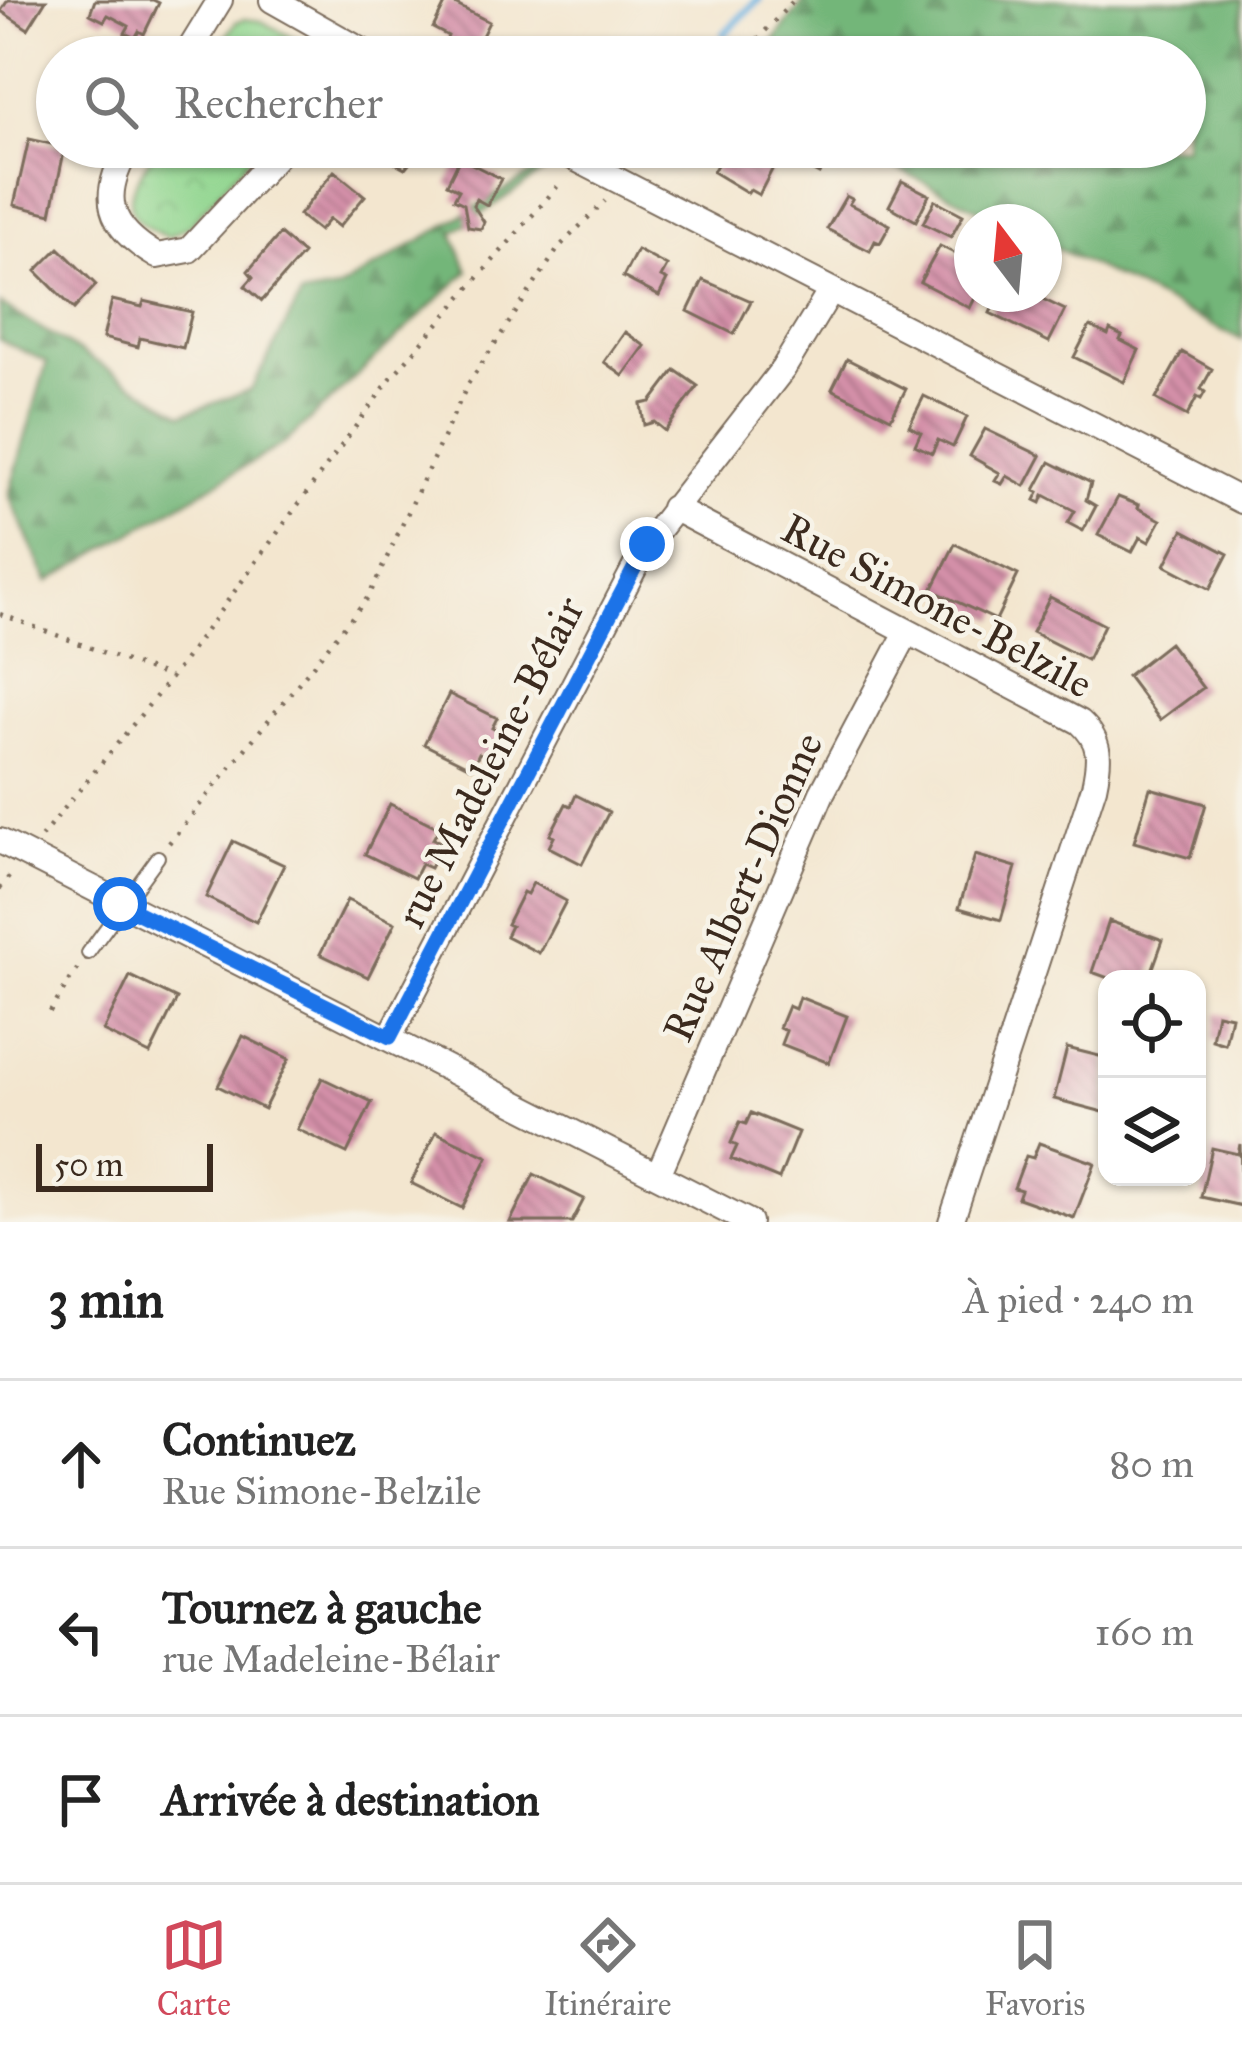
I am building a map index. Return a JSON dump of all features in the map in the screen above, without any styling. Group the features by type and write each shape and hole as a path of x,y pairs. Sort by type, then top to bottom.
{"street":[{"path":"198,36 220,0"},
{"path":"272,0 335,36"},
{"path":"116,168 111,176 117,223 134,243 157,256 189,250 265,168"},
{"path":"594,168 1242,501"},
{"name":"rue Madeleine-Bélair","path":"390,1037 647,544 783,369 830,292"},
{"name":"Rue Simone-Belzile","path":"673,508 1080,722 1094,734 1100,757 1094,787 951,1222"},
{"name":"Rue Albert-Dionne","path":"658,1175 822,793 907,634"},
{"path":"0,842 749,1222"}],"lane":[{"path":"88,953 158,857"}],"path":[{"path":"761,36 794,0"},
{"path":"0,889 171,678 391,378 567,175 586,168"},
{"path":"158,857 369,596 468,384 560,246 621,184"},
{"path":"0,614 171,678"},
{"path":"50,1012 74,972"}],"green space":[{"path":"805,0 1242,0 1242,340 1062,251 1062,204 968,204 896,168 1206,168 1206,36 777,36"},
{"path":"261,21 290,36 227,36 236,22"},
{"path":"144,168 240,168 190,225 168,237 137,219 132,210"},
{"path":"542,168 549,168 453,233 468,271 286,442 48,582 9,495 47,362 0,340 0,304 183,414 251,390 301,296 337,290"}],"building":[{"path":"8,0 46,0 28,29 1,11"},
{"path":"95,0 159,3 144,34 139,31 136,36 125,33 129,26 108,15 104,21 90,14"},
{"path":"447,0 489,22 482,36 448,36 433,28"},
{"path":"29,139 36,141 36,168 61,168 51,214 14,205"},
{"path":"455,168 480,168 501,179 487,205 476,199 473,205 484,222 481,229 468,227 464,204 454,199 459,190 447,184"},
{"path":"715,168 773,168 759,195 713,172"},
{"path":"334,171 365,196 339,227 329,219 319,231 299,215"},
{"path":"902,181 929,195 916,221 889,206"},
{"path":"846,196 852,199 849,204 890,225 870,251 827,229"},
{"path":"935,200 954,210 951,237 923,223"},
{"path":"280,234 303,254 262,301 245,286 253,277 248,271"},
{"path":"940,246 954,253 954,300 920,282"},
{"path":"59,248 96,285 74,309 36,271"},
{"path":"637,250 667,266 661,277 667,280 659,296 623,277"},
{"path":"703,280 751,301 734,334 688,311"},
{"path":"112,300 142,307 144,301 192,312 183,348 140,338 138,347 103,338"},
{"path":"1065,310 1049,342 990,313 1062,312"},
{"path":"1090,326 1108,335 1110,330 1139,350 1124,382 1074,357"},
{"path":"625,332 645,346 623,376 604,362"},
{"path":"1182,352 1212,369 1201,389 1205,392 1187,416 1156,399"},
{"path":"847,359 906,389 891,418 832,389"},
{"path":"675,370 698,386 665,431 654,422 644,425 641,404 651,402"},
{"path":"924,396 967,417 953,447 938,440 932,453 915,445 921,432 909,426"},
{"path":"985,429 1041,456 1025,486 1007,476 1002,484 995,481 1000,473 970,456"},
{"path":"1050,462 1091,483 1086,500 1096,506 1083,531 1068,523 1075,511 1044,495 1041,503 1035,500 1039,492 1035,490"},
{"path":"1118,497 1161,520 1149,542 1140,537 1132,552 1098,535"},
{"path":"1183,530 1228,554 1210,589 1165,565"},
{"path":"955,544 1018,575 996,620 932,590"},
{"path":"1050,597 1104,625 1087,660 1032,632"},
{"path":"1169,643 1203,688 1160,720 1127,676"},
{"path":"449,694 497,718 492,728 501,733 489,758 479,753 472,768 424,744"},
{"path":"1150,788 1206,804 1190,858 1134,842"},
{"path":"576,795 609,812 582,864 549,847 566,804 571,806"},
{"path":"390,804 439,828 433,839 443,843 430,868 421,864 414,878 365,854"},
{"path":"233,841 284,865 256,922 206,897"},
{"path":"975,855 1016,867 1001,920 959,908"},
{"path":"533,883 566,901 539,953 506,936 523,892 527,894"},
{"path":"347,900 395,923 368,977 320,954"},
{"path":"1109,921 1163,940 1152,970 1092,972"},
{"path":"130,976 177,999 150,1054 103,1031"},
{"path":"799,997 847,1016 829,1063 781,1044 786,1031 779,1028 788,1006 795,1009"},
{"path":"1217,1013 1231,1016 1225,1044 1212,1040"},
{"path":"243,1036 289,1059 264,1109 218,1086"},
{"path":"1067,1048 1098,1056 1098,1111 1054,1099"},
{"path":"322,1078 372,1102 347,1153 297,1129"},
{"path":"751,1113 798,1132 779,1179 731,1159 737,1146 731,1143 740,1122 746,1124"},
{"path":"436,1132 488,1157 462,1208 411,1183"},
{"path":"1039,1143 1095,1163 1074,1218 1018,1198 1021,1190 1014,1188 1026,1156 1033,1158"},
{"path":"1240,1144 1242,1206 1201,1197 1212,1148 1238,1154"},
{"path":"534,1174 584,1199 572,1222 510,1222"}],"waterway":[{"path":"724,34 758,0"}],"route":[{"path":"120,904 390,1037 647,544"}]}
